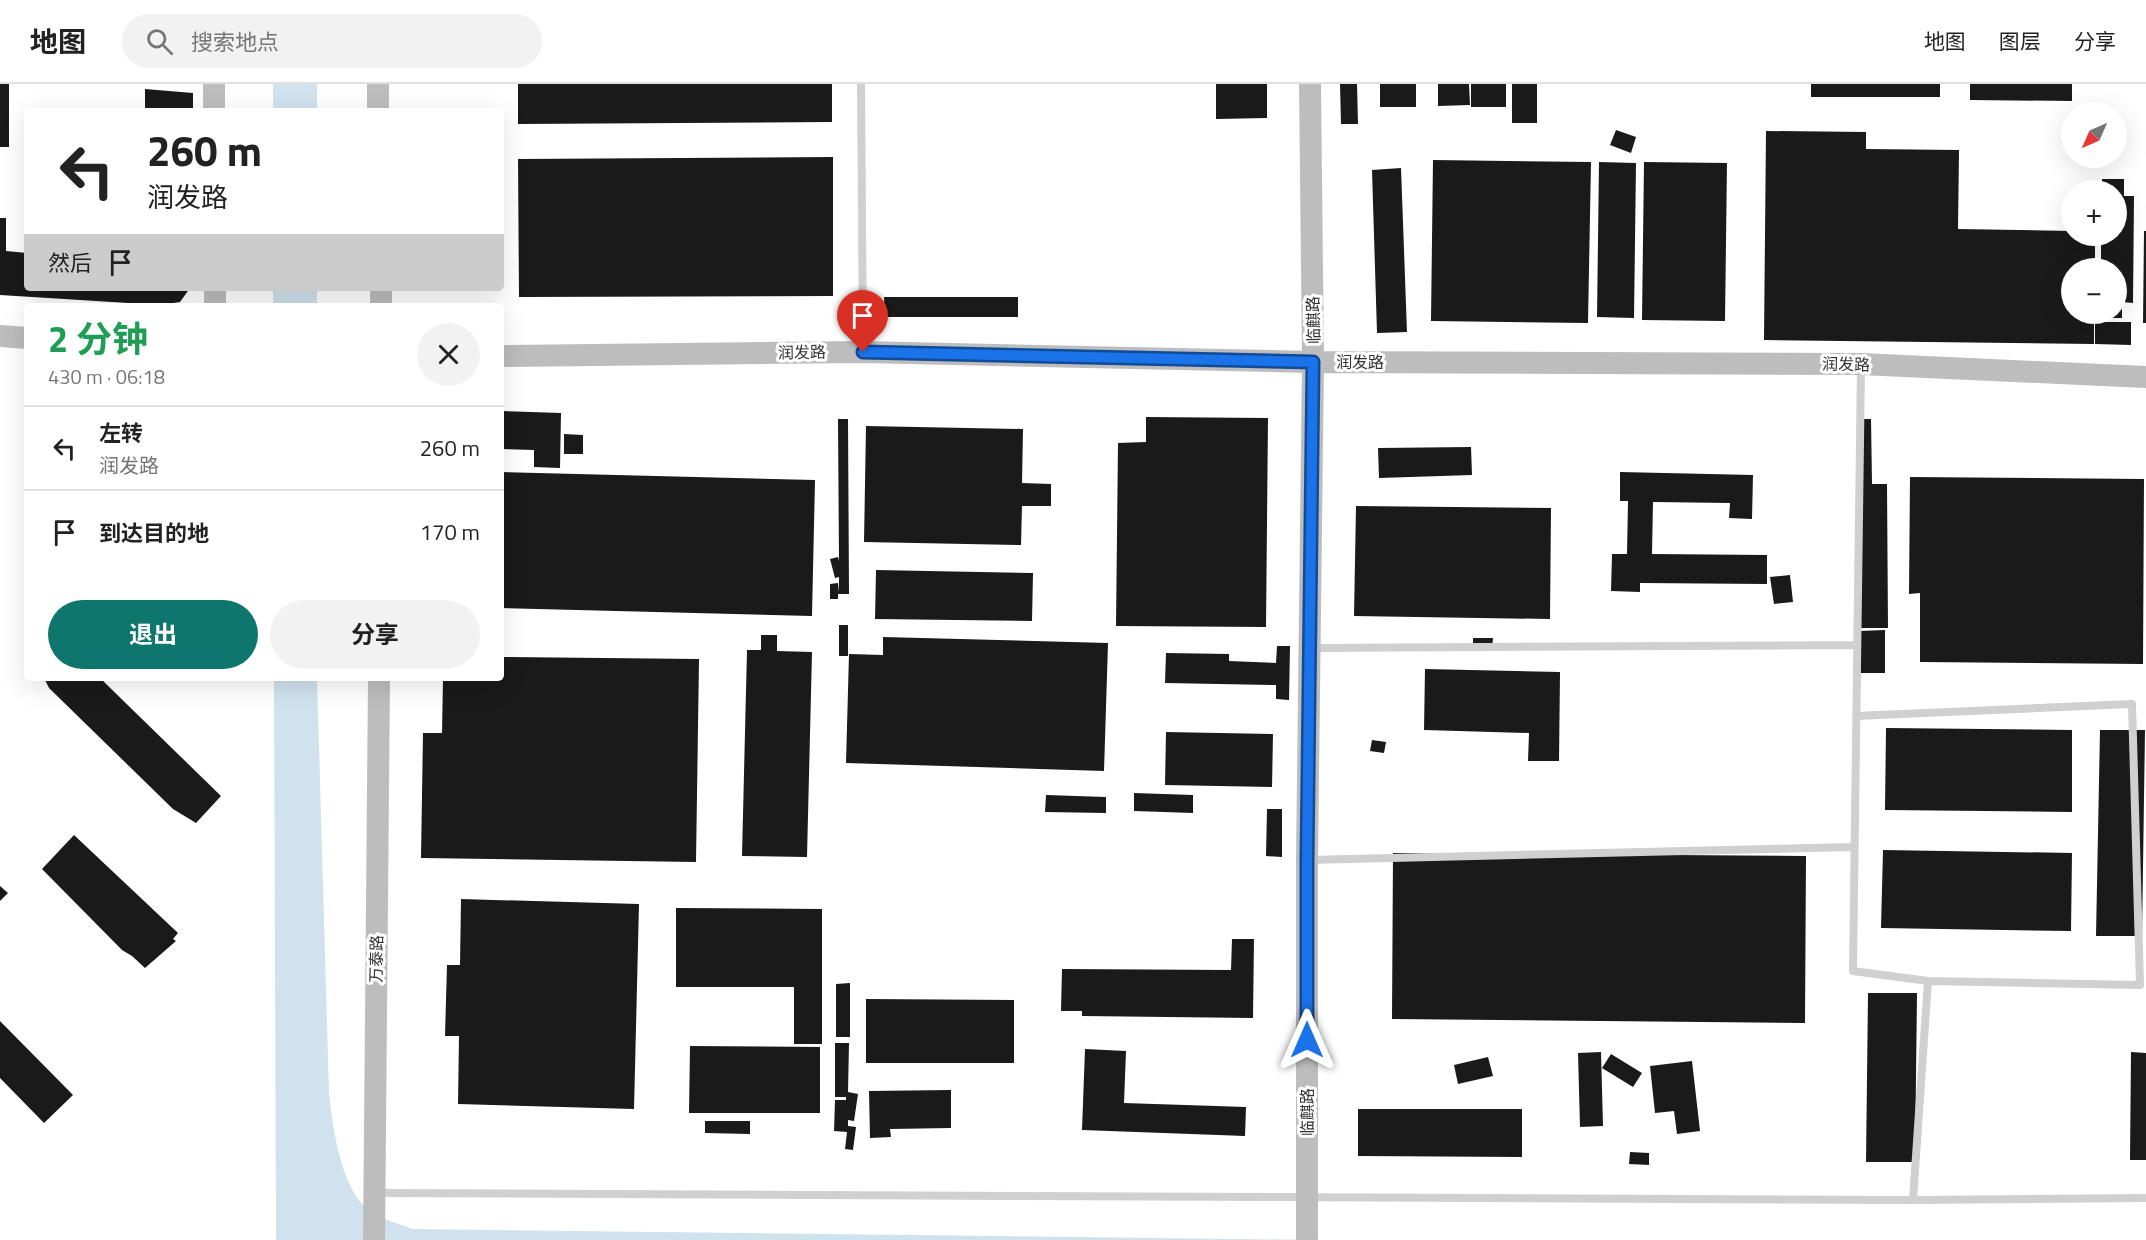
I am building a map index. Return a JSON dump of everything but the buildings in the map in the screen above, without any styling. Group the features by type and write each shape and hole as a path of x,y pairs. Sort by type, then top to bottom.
{"main road":[{"path":"214,84 214,108"},
{"path":"378,84 378,108"},
{"name":"临麒路","path":"1307,1240 1307,860 1313,362 1310,84"},
{"path":"0,336 24,338"},
{"name":"润发路","path":"504,356 863,352 1313,362 1861,364 2146,377"},
{"name":"万泰路","path":"374,1240 379,681"}],"lane":[{"path":"861,84 863,352"},
{"path":"1856,716 2133,704 2140,985 1928,981 1852,971 1861,364"},
{"path":"1310,648 1857,645"},
{"path":"1307,860 1854,847"},
{"path":"1912,1200 1928,981"},
{"path":"374,1193 1912,1200 2146,1198"}],"water":[{"path":"273,84 317,84 317,108 273,108"},
{"path":"273,291 317,291 317,303 273,303"},
{"path":"274,681 317,681 330,1106 340,1156 351,1188 359,1201 378,1216 412,1229 1322,1240 276,1240"}],"route":[{"path":"863,352 1313,362 1307,1040"}]}
